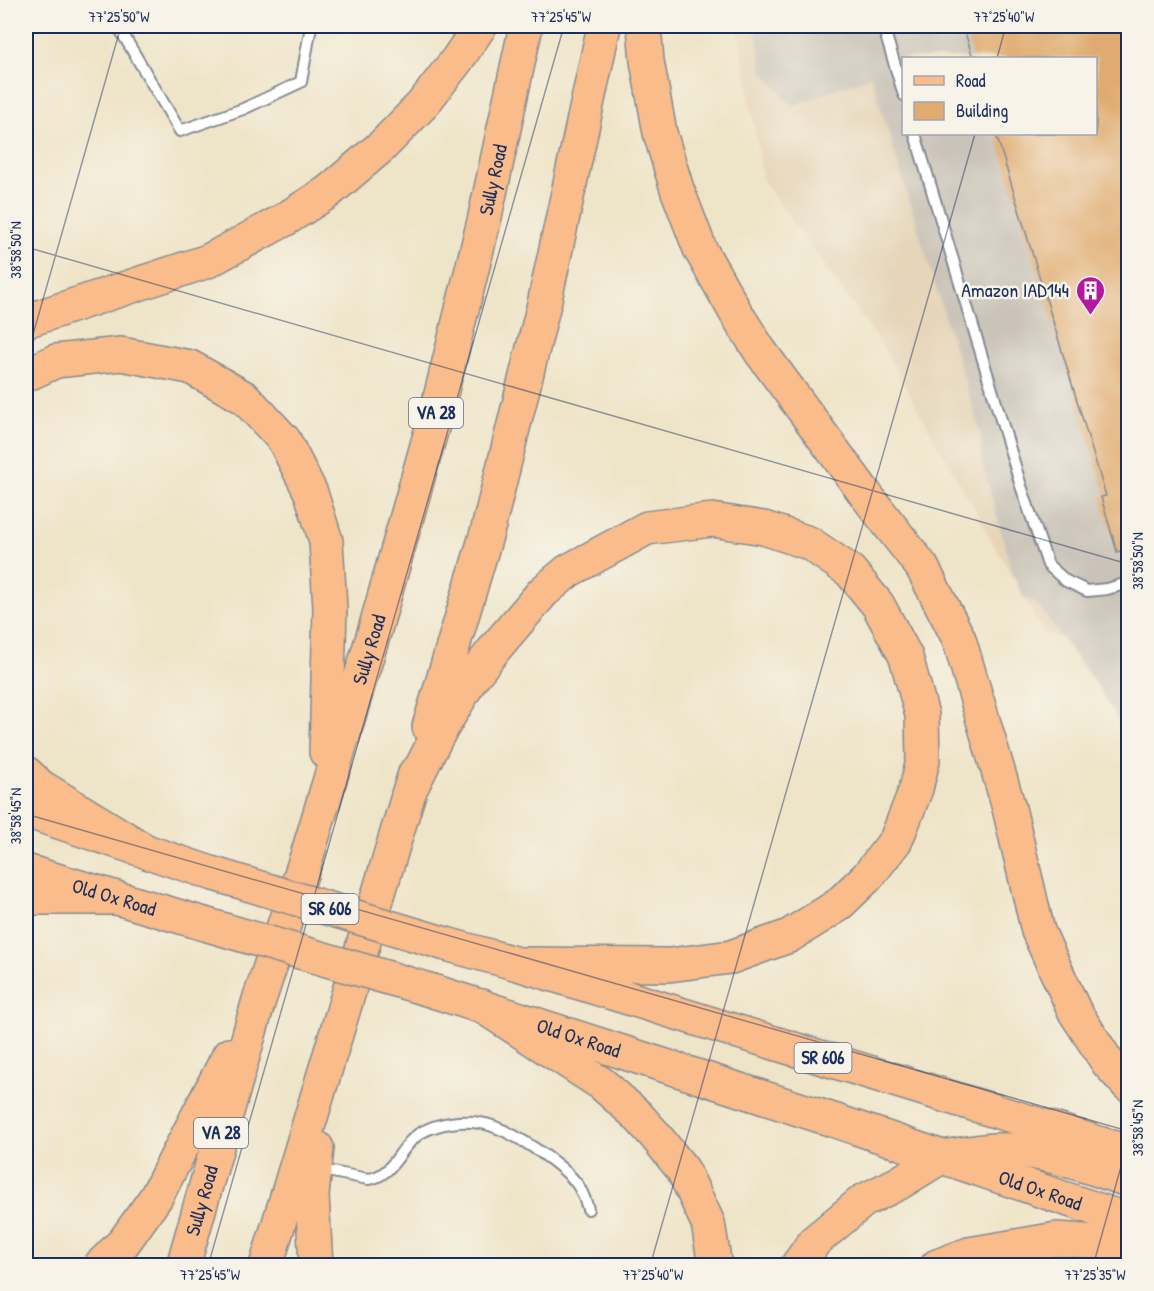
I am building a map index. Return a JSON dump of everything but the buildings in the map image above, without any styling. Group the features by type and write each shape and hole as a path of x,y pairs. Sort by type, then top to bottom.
{"main road":[{"path":"26,321 208,261 284,220 328,192 382,146 422,105 480,26"},
{"name":"Sully Road","path":"183,1266 258,1000 307,856 437,410 484,221 526,26"},
{"path":"267,1266 488,529 544,304 604,26"},
{"path":"644,26 647,62 660,133 677,189 700,249 735,313 760,351 922,567 959,639 1009,808 1038,931 1076,1012 1108,1063 1128,1085"},
{"path":"26,375 56,361 121,354 190,368 244,398 284,440 311,493 326,541 330,608 325,795"},
{"path":"408,795 437,736 471,679 543,592 568,571 647,528 712,520 764,528 809,543 850,571 878,605 906,657 922,715 922,760 916,789 896,840 868,876 837,906 789,936 731,957 669,965 518,964"},
{"path":"26,773 40,786 149,853"},
{"name":"SR 606","path":"26,811 214,874 518,964 1128,1152"},
{"name":"Old Ox Road","path":"26,871 482,1006 836,1121 1128,1220"},
{"path":"26,898 116,898"},
{"path":"100,1266 124,1242 156,1197 258,1000"},
{"path":"482,1006 602,1084 637,1115 683,1170 708,1223 715,1266"},
{"path":"316,1266 312,1195 329,1057"},
{"path":"796,1266 815,1241 863,1201 899,1183 941,1157 993,1150 1019,1151 1050,1155 1128,1180"},
{"path":"937,1266 969,1254 1057,1239 1128,1244"}],"lane":[{"path":"118,26 180,131 243,109 301,82 311,26"},
{"path":"883,26 902,92"},
{"path":"915,135 1021,486 1048,565 1066,581 1087,591 1107,589 1128,583"},
{"path":"314,1168 368,1179 374,1178 387,1171 410,1142 425,1131 445,1124 482,1123 529,1145 561,1167 581,1189 588,1209"}],"shaded area":[{"path":"738,26 1128,26 1128,657 1044,633 882,345 763,180"},
{"path":"755,26 1128,26 1128,753 1116,717 1100,690 1037,604 1023,596 1012,571 981,459 981,434 871,76 792,106 763,72"}],"place":[{"name":"Amazon IAD144","path":"1090,316"}]}
